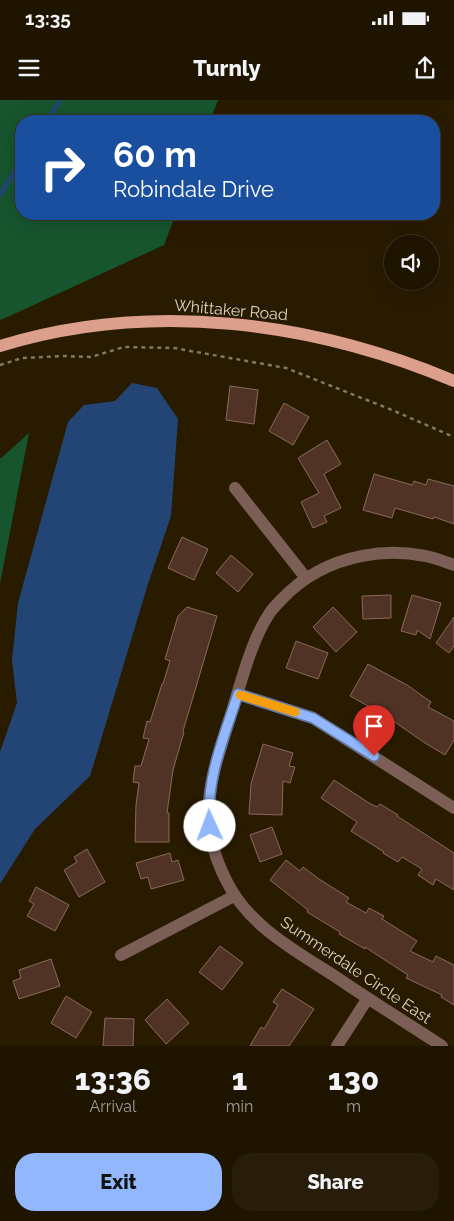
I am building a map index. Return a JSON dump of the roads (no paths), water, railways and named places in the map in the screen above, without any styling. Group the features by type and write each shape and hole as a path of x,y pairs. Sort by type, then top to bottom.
{"main road":[{"name":"Whittaker Road","path":"0,346 67,330 114,324 173,320 216,322 284,330 329,339 371,350 419,366 454,381"}],"street":[{"path":"235,488 306,578"},
{"name":"Summerdale Circle East","path":"442,1046 272,935 234,896 216,856 211,838 208,814 212,778 257,637 269,613 288,593 306,578 323,568 349,558 378,553 407,553 444,560 454,565"},
{"path":"238,694 313,718 454,808"},
{"path":"121,955 234,896"},
{"path":"337,1046 368,998"}],"water":[{"path":"132,383 157,388 178,419 171,516 148,584 90,776 35,829 0,884 0,752 17,703 12,660 18,603 68,422 84,405 115,401"}],"waterway":[{"path":"51,115 60,100"},
{"path":"0,195 15,171"}]}
